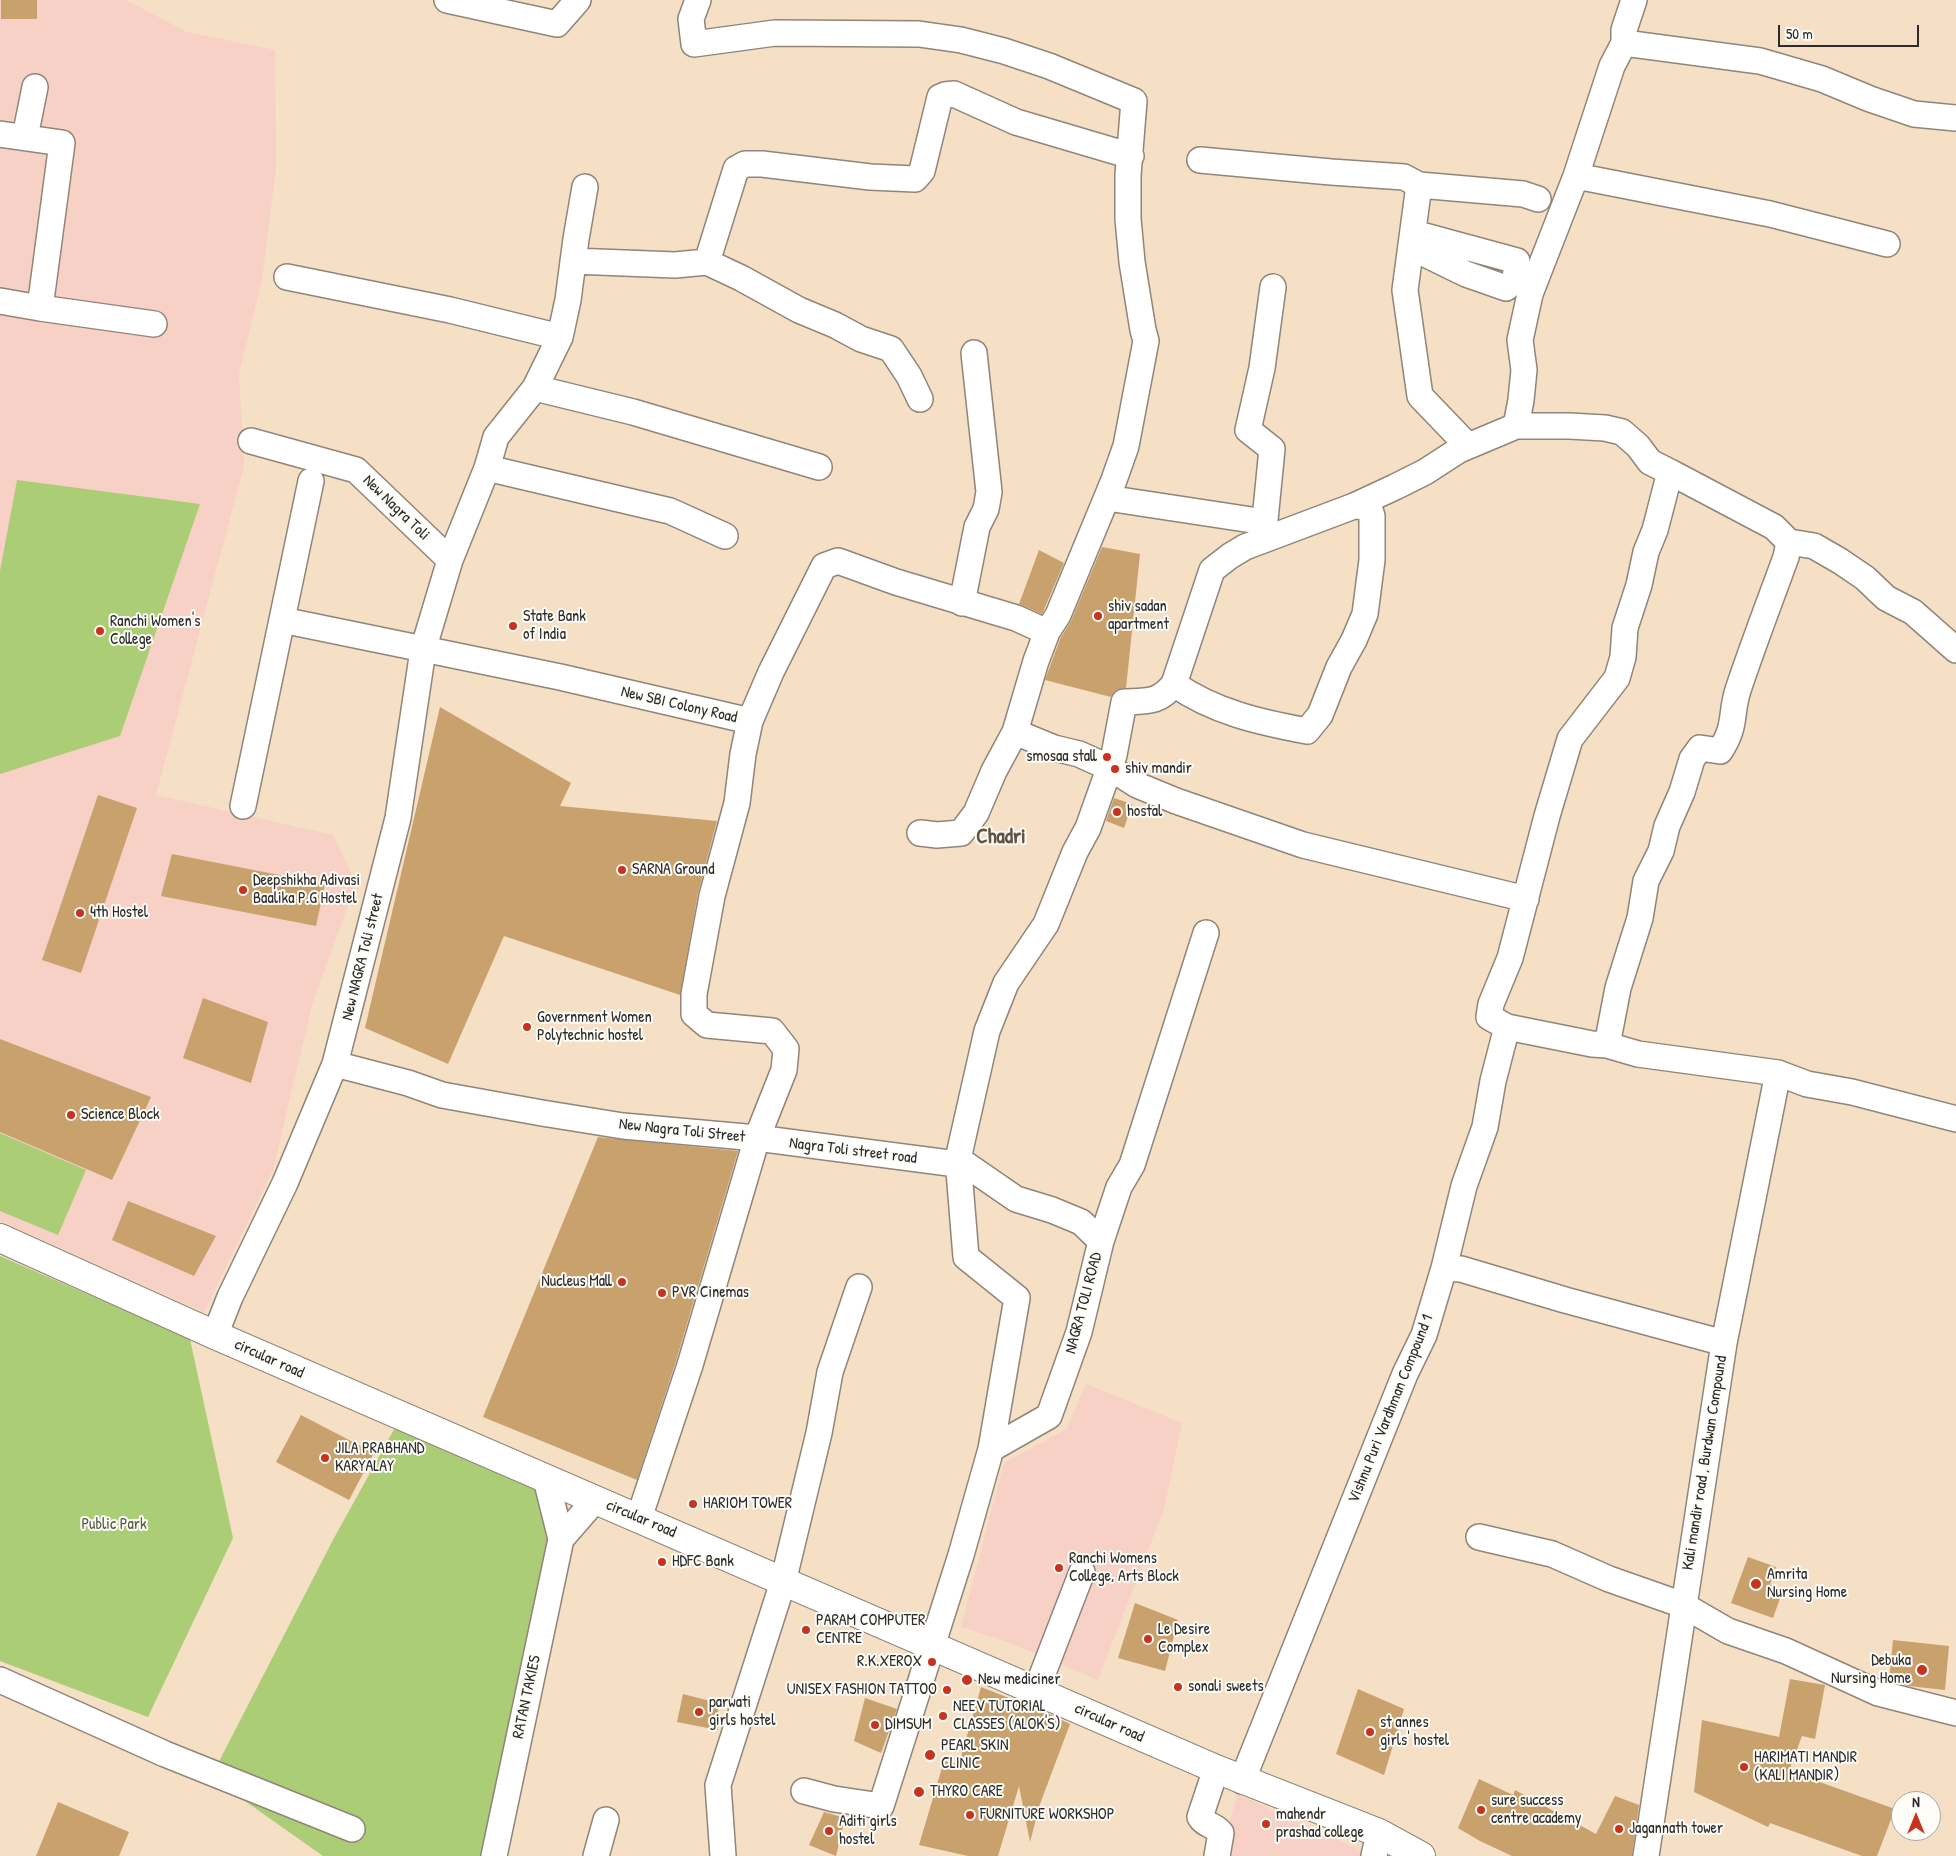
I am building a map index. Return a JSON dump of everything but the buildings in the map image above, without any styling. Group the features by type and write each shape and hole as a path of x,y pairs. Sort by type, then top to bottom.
{"main road":[{"name":"circular road","path":"0,1238 214,1335 1216,1769 1376,1844 1421,1856"}],"street":[{"path":"447,0 557,24 578,0"},
{"path":"698,0 691,19 694,44 775,33 919,34 961,40 1048,66 1134,101 1128,175 1128,218 1132,262 1146,341 1126,446 1058,615 1046,632 1015,732 994,771 976,814 961,833 920,834"},
{"path":"1516,426 1524,370 1520,340 1530,294 1576,176 1612,66 1624,44 1624,30 1634,0"},
{"path":"1624,44 1760,61 1822,79 1870,99 1914,114 1956,118"},
{"path":"25,137 35,87"},
{"path":"707,262 736,169 745,164 762,164 861,176 915,180 922,171 940,97 945,95 954,94 1016,122 1041,131 1131,156"},
{"path":"0,134 62,143 40,308"},
{"path":"1200,160 1404,177 1419,185 1523,194 1538,199"},
{"path":"1576,176 1770,214 1887,244"},
{"path":"1419,185 1405,290 1420,396 1468,446"},
{"name":"New NAGRA Toli street","path":"214,1335 230,1297 285,1183 336,1064 398,818 423,650 450,560 487,468 496,437 535,388 560,337 568,300 585,187"},
{"path":"573,261 674,264 707,262 741,278 799,310 835,324 861,339 891,349 909,376 920,399"},
{"path":"287,277 450,310 560,337"},
{"path":"1264,531 1272,449 1248,430 1262,368 1273,287"},
{"path":"0,301 154,324"},
{"path":"962,603 977,527 986,509 989,492 974,353"},
{"path":"535,388 642,414 819,467"},
{"path":"804,1791 834,1799 881,1806 961,1555 991,1449 1016,1298 966,1257 954,1161 987,1031 1006,983 1046,924 1075,852 1088,828 1110,768 1124,702 1150,701 1165,695 1174,684 1212,570 1264,531 1354,506 1425,472 1459,450 1516,426 1605,428 1622,432 1638,446 1650,462 1774,527 1789,542 1814,546 1840,562 1865,578 1886,598 1913,612 1956,650"},
{"name":"New Nagra Toli","path":"252,440 356,470 450,560"},
{"path":"487,468 670,510 725,536"},
{"path":"1670,472 1655,530 1646,552 1639,585 1624,628 1623,658 1617,678 1570,739 1547,816 1510,958 1491,1004 1489,1017 1507,1027 1592,1044 1607,1045 1638,1054 1778,1073 1807,1084 1852,1092 1956,1119"},
{"path":"243,806 311,481"},
{"path":"1106,498 1264,531"},
{"path":"1174,684 1194,698 1238,716 1307,731 1320,715 1335,675 1354,640 1364,614 1372,560 1372,516 1369,507 1354,506"},
{"path":"1607,1045 1618,988 1640,918 1646,881 1661,851 1667,826 1682,792 1692,759 1700,748 1720,751 1729,737 1737,692 1786,557 1789,542"},
{"path":"750,721 824,566 838,560 896,582 1016,618 1046,632"},
{"name":"New SBI Colony Road","path":"282,620 560,677 750,721 743,754 738,803 712,896 694,994 694,1014 707,1025 772,1031 786,1048 784,1070 757,1138"},
{"path":"1015,732 1054,748 1079,754 1110,768 1137,785 1176,801 1303,845 1526,899"},
{"name":"NAGRA TOLI ROAD","path":"991,1449 1049,1416 1079,1332 1101,1241 1119,1187 1132,1166 1206,933"},
{"name":"Vishnu Puri Vardhman Compound 1","path":"1242,1781 1405,1374 1424,1335 1444,1268 1464,1186 1485,1127 1493,1081 1507,1027"},
{"name":"New Nagra Toli Street","path":"336,1064 408,1083 442,1095 542,1113 623,1126 757,1138 690,1365 639,1518"},
{"name":"Kali mandir road , Burdwan Compound","path":"1646,1856 1724,1343 1778,1073"},
{"name":"Nagra Toli street road","path":"757,1138 954,1161"},
{"path":"954,1161 1016,1199 1052,1210 1081,1222 1101,1241"},
{"path":"1444,1268 1461,1269 1564,1300 1724,1343"},
{"path":"723,1856 718,1785 783,1582 819,1433 830,1372 859,1287"},
{"name":"RATAN TAKIES","path":"494,1856 560,1539 546,1479"},
{"path":"560,1539 596,1500"},
{"path":"1479,1536 1552,1554 1609,1579 1683,1605 1728,1631 1786,1651 1878,1693 1956,1713"},
{"path":"1036,1691 1082,1572"},
{"path":"0,1680 166,1754 352,1829"},
{"path":"1216,1769 1200,1817 1202,1821 1220,1833 1217,1856"},
{"path":"596,1856 606,1820"}],"shaded area":[{"name":"Ranchi Women's College","path":"0,0 126,0 187,32 275,50 276,168 262,279 239,374 244,466 156,795 333,835 356,883 312,1005 273,1170 204,1312 0,1221"},
{"name":"Ranchi Womens College, Arts Block","path":"1086,1384 1182,1423 1164,1509 1098,1680 1010,1643 961,1627 1004,1463 1067,1429"},
{"name":"mahendr prashad college","path":"1237,1794 1367,1853 1366,1856 1221,1856"}],"green space":[{"path":"17,480 200,504 120,736 0,774 0,571"},
{"path":"0,1133 86,1170 58,1235 0,1211"},
{"name":"Public Park","path":"0,1256 190,1339 233,1538 148,1717 0,1661"},
{"path":"396,1426 541,1481 552,1532 485,1856 323,1856 211,1777 334,1538"}],"place":[{"name":"shiv sadan apartment","path":"1098,616"},
{"name":"State Bank of India","path":"513,626"},
{"name":"Ranchi Women's College","path":"100,631"},
{"name":"smosaa stall","path":"1107,757"},
{"name":"shiv mandir","path":"1115,769"},
{"name":"hostal","path":"1117,812"},
{"name":"SARNA Ground","path":"622,870"},
{"name":"Deepshikha Adivasi Baalika P.G Hostel","path":"243,890"},
{"name":"4th Hostel","path":"80,913"},
{"name":"Government Women Polytechnic hostel","path":"527,1027"},
{"name":"Science Block","path":"71,1115"},
{"name":"Nucleus Mall","path":"622,1282"},
{"name":"PVR Cinemas","path":"662,1293"},
{"name":"JILA PRABHAND KARYALAY","path":"325,1458"},
{"name":"HARIOM TOWER","path":"693,1504"},
{"name":"HDFC Bank","path":"662,1562"},
{"name":"Ranchi Womens College, Arts Block","path":"1059,1568"},
{"name":"Amrita Nursing Home","path":"1756,1584"},
{"name":"PARAM COMPUTER CENTRE","path":"806,1630"},
{"name":"Le Desire Complex","path":"1148,1639"},
{"name":"R.K.XEROX","path":"932,1662"},
{"name":"Debuka Nursing Home","path":"1922,1670"},
{"name":"New mediciner","path":"967,1680"},
{"name":"sonali sweets","path":"1178,1687"},
{"name":"UNISEX FASHION TATTOO","path":"947,1690"},
{"name":"parwati girls hostel","path":"699,1712"},
{"name":"NEEV TUTORIAL CLASSES (ALOK'S)","path":"943,1716"},
{"name":"DIMSUM","path":"875,1725"},
{"name":"st annes girls' hostel","path":"1370,1732"},
{"name":"PEARL SKIN CLINIC","path":"930,1755"},
{"name":"HARIMATI MANDIR (KALI MANDIR)","path":"1744,1767"},
{"name":"THYRO CARE","path":"919,1792"},
{"name":"sure success centre academy","path":"1481,1810"},
{"name":"FURNITURE WORKSHOP","path":"970,1815"},
{"name":"mahendr prashad college","path":"1266,1824"},
{"name":"Jagannath tower","path":"1619,1829"},
{"name":"Aditi girls hostel","path":"829,1831"}],"district":[{"name":"Chadri","path":"1001,837"}]}
